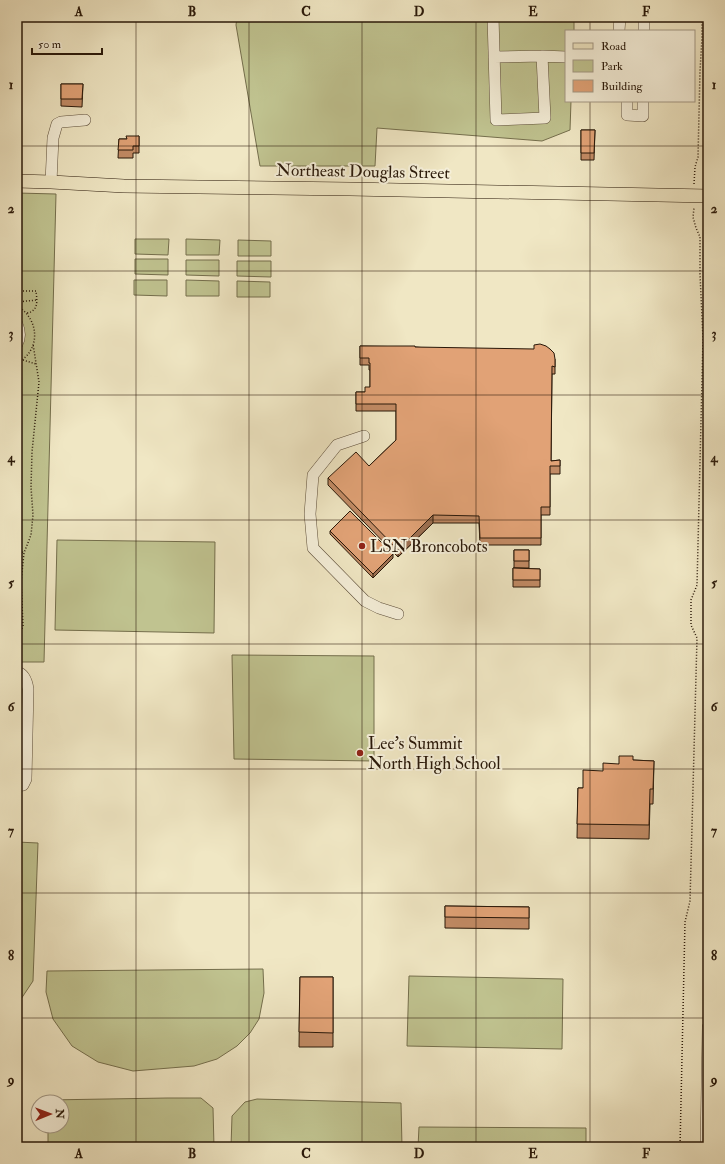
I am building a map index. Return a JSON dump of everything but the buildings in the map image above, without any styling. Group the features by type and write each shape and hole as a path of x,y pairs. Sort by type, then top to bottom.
{"main road":[{"name":"Northeast Douglas Street","path":"17,181 124,186 708,196"}],"street":[{"path":"493,17 496,120 545,118 542,56"},
{"path":"619,30 620,17"},
{"path":"644,17 644,30"},
{"path":"494,57 565,57"},
{"path":"627,102 627,115 643,116 643,102"},
{"path":"51,182 53,138 57,124 61,122 85,120"},
{"path":"17,324 20,331 20,340 17,344"},
{"path":"364,436 337,445 313,475 310,514 312,548 365,601 378,608 398,614"},
{"path":"17,672 24,676 28,689 26,779 23,785 17,786"},
{"path":"706,1147 708,1027"}],"path":[{"path":"680,1147 685,922 690,901 697,638 691,626 691,600 697,586 703,339 700,237 696,228 694,217 695,167 698,157 702,17"},
{"path":"17,291 36,291 37,303 35,308 31,312 27,313"},
{"path":"17,302 37,300"},
{"path":"17,636 21,632 23,626 21,582 24,552 31,535 33,515 31,488 32,452 39,382 33,344"},
{"path":"23,360 37,364"},
{"path":"17,549 24,552"}],"green space":[{"path":"237,17 574,17 574,30 565,30 565,102 571,102 570,130 542,141 377,128 375,166 260,166 236,25"},
{"path":"17,193 56,194 44,662 17,662"},
{"path":"135,239 169,239 168,255 135,254"},
{"path":"186,239 220,240 219,255 186,255"},
{"path":"238,240 271,241 271,256 238,256"},
{"path":"135,259 168,259 168,275 135,274"},
{"path":"186,260 219,260 219,276 186,275"},
{"path":"237,261 271,261 271,277 237,276"},
{"path":"134,280 167,280 167,296 134,295"},
{"path":"186,280 219,281 219,296 186,296"},
{"path":"237,281 270,282 270,297 237,297"},
{"path":"57,540 215,542 214,633 55,630"},
{"path":"232,655 374,656 374,761 234,759"},
{"path":"17,842 38,843 33,981 17,1005"},
{"path":"263,969 264,993 259,1019 250,1033 237,1046 217,1059 194,1066 133,1071 98,1062 72,1046 53,1019 46,992 47,971"},
{"path":"409,976 563,979 562,1049 407,1046"},
{"path":"201,1098 213,1108 214,1147 48,1147 48,1134 70,1134 70,1100"},
{"path":"257,1099 401,1103 402,1147 231,1147 232,1116 245,1102"},
{"path":"419,1127 586,1128 586,1147 418,1147"}],"place":[{"name":"LSN Broncobots","path":"362,546"},
{"name":"Lee's Summit North High School","path":"360,753"}]}
